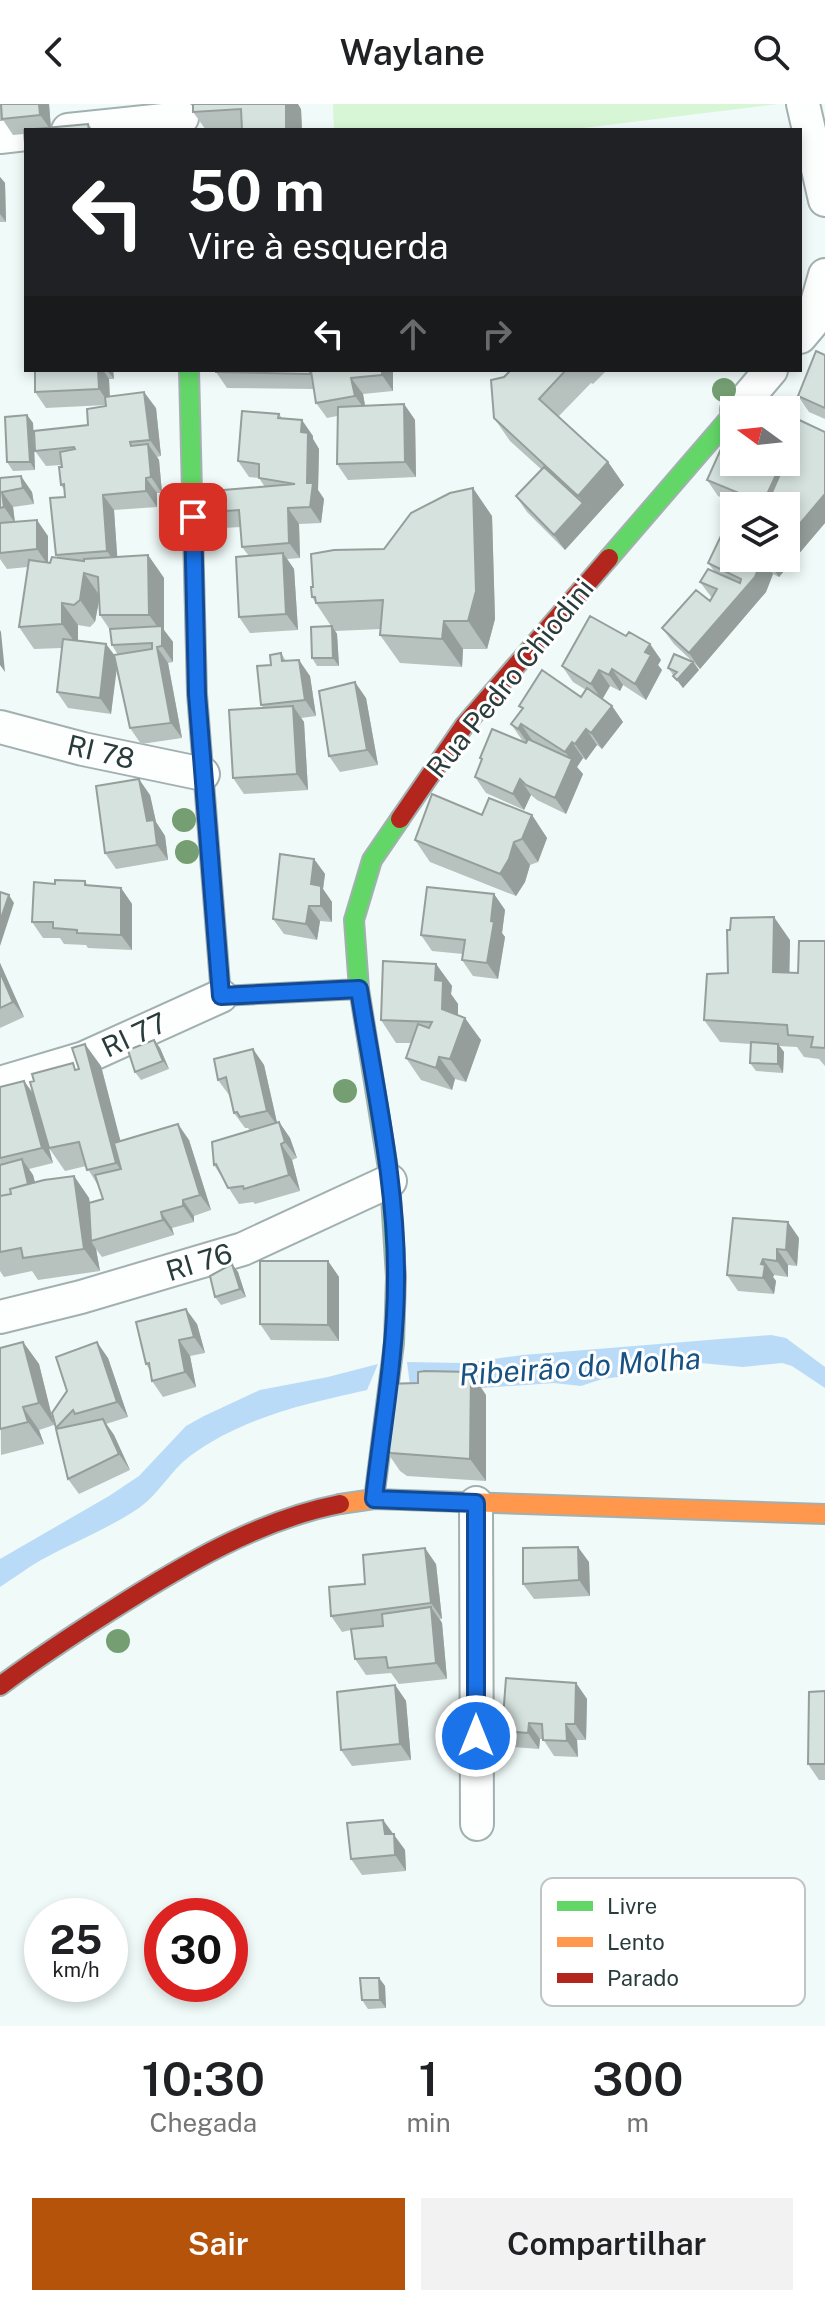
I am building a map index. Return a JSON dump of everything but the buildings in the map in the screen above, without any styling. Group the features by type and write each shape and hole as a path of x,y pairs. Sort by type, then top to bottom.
{"street":[{"path":"803,104 825,200"},
{"path":"86,128 182,117"},
{"path":"0,137 24,134"},
{"path":"802,335 811,324 825,275"},
{"path":"189,372 197,694 221,996 359,989"},
{"name":"Rua Pedro Chiodini","path":"749,396 769,372"},
{"name":"Rua Pedro Chiodini","path":"374,1499 394,1343 396,1277 390,1181 359,989 354,920 372,860 464,726 720,429"},
{"name":"RI 78","path":"0,727 83,749 203,774"},
{"name":"RI 77","path":"0,1083 84,1058 221,996"},
{"name":"RI 76","path":"0,1317 81,1297 243,1249 390,1181"},
{"path":"0,1686 134,1596 226,1543 322,1507 344,1502 374,1499 825,1514"},
{"path":"476,1503 477,1824"}],"green space":[{"path":"333,104 778,104 583,128 334,128"}],"water":[{"name":"Ribeirão do Molha","path":"771,1335 786,1338 825,1367 825,1388 792,1366 782,1363 743,1367 690,1362 677,1367 641,1368 626,1376 581,1386 554,1383 411,1393 407,1362 463,1363 523,1355"},
{"path":"378,1364 367,1390 275,1414 231,1431 210,1443 183,1462 139,1508 41,1560 0,1587 0,1559 139,1476 186,1426 260,1390"}],"traffic: fast":[{"path":"189,372 197,694 221,996 359,989"},
{"path":"609,558 720,429"},
{"path":"374,1499 394,1343 396,1277 390,1181 359,989 354,920 372,860 400,819"}],"traffic: slow":[{"path":"340,1504 374,1499 825,1514"}],"traffic: jam":[{"path":"400,819 464,726 609,558"},
{"path":"0,1686 139,1593 222,1546 280,1521 340,1504"}],"route":[{"path":"193,517 197,694 221,996 359,989 390,1181 396,1277 394,1343 374,1499 476,1503 476,1736"}]}
